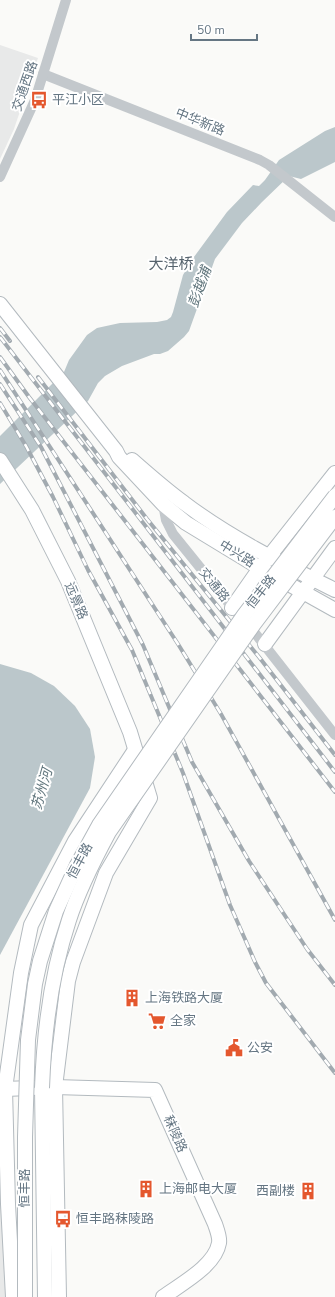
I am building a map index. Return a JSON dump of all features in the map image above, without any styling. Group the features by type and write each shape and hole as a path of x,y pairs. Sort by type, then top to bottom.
{"main road":[{"name":"交通路","path":"0,304 116,451 119,457 167,498"},
{"name":"远景路","path":"0,460 50,543 68,581 107,672 130,732 150,798 106,873 73,962 68,981 55,1087 59,1297"},
{"name":"恒丰路","path":"232,608 260,568 335,473"},
{"name":"恒丰路","path":"25,1297 24,1137 28,1040 38,969 56,911 77,865 99,825 244,615 335,496"},
{"name":"中兴路","path":"167,498 195,512 270,557 335,590"},
{"name":"中兴路","path":"167,498 186,522 260,568 335,610"},
{"name":"恒丰路","path":"45,1297 43,1067 50,999 56,965 69,919 92,864 109,832 254,624 335,517"},
{"path":"265,644 335,548"},
{"path":"12,1297 5,1089 21,974 31,925 75,841 135,750"},
{"name":"秣陵路","path":"5,1089 55,1087 155,1090 215,1224 219,1237 217,1250 210,1261 163,1297"}],"street":[{"name":"交通西路","path":"0,177 28,118 66,0"},
{"name":"中华新路","path":"43,74 260,160 269,165 335,217"},
{"name":"交通路","path":"167,498 166,520 173,534 232,608 265,644 335,735"}],"shaded area":[{"path":"0,45 38,58 14,129 0,159"},
{"path":"0,1181 6,1297 0,1297"}],"water":[{"name":"彭越浦","path":"335,127 335,162 301,179 289,176 242,223 215,259 189,331 184,337 168,351 160,354 154,354 122,366 105,376 98,383 88,401 0,484 0,436 64,372 69,360 87,335 97,328 120,323 157,322 167,320 171,317 183,275 191,261 227,212 253,185 259,186 265,180 279,160 325,131"},
{"name":"苏州河","path":"0,664 31,673 54,686 75,706 90,729 95,757 90,788 0,955"}],"railway":[{"path":"0,328 10,341"},
{"path":"0,337 335,772"},
{"path":"0,357 29,397 335,792"},
{"path":"0,370 178,644 221,714 335,920"},
{"path":"38,377 147,519 259,657 335,755"},
{"path":"0,384 41,447 143,645 192,762 249,861 307,949 335,985"},
{"path":"0,403 26,446 53,497 88,570 132,650 183,773 230,905 255,962 266,983 335,1073"}],"place":[{"name":"平江小区","path":"39,100"},
{"name":"上海铁路大厦","path":"132,998"},
{"name":"全家","path":"157,1021"},
{"name":"公安","path":"234,1048"},
{"name":"上海邮电大厦","path":"146,1189"},
{"name":"西副楼","path":"308,1191"},
{"name":"恒丰路秣陵路","path":"63,1219"}],"district":[{"name":"大洋桥","path":"171,264"}]}
